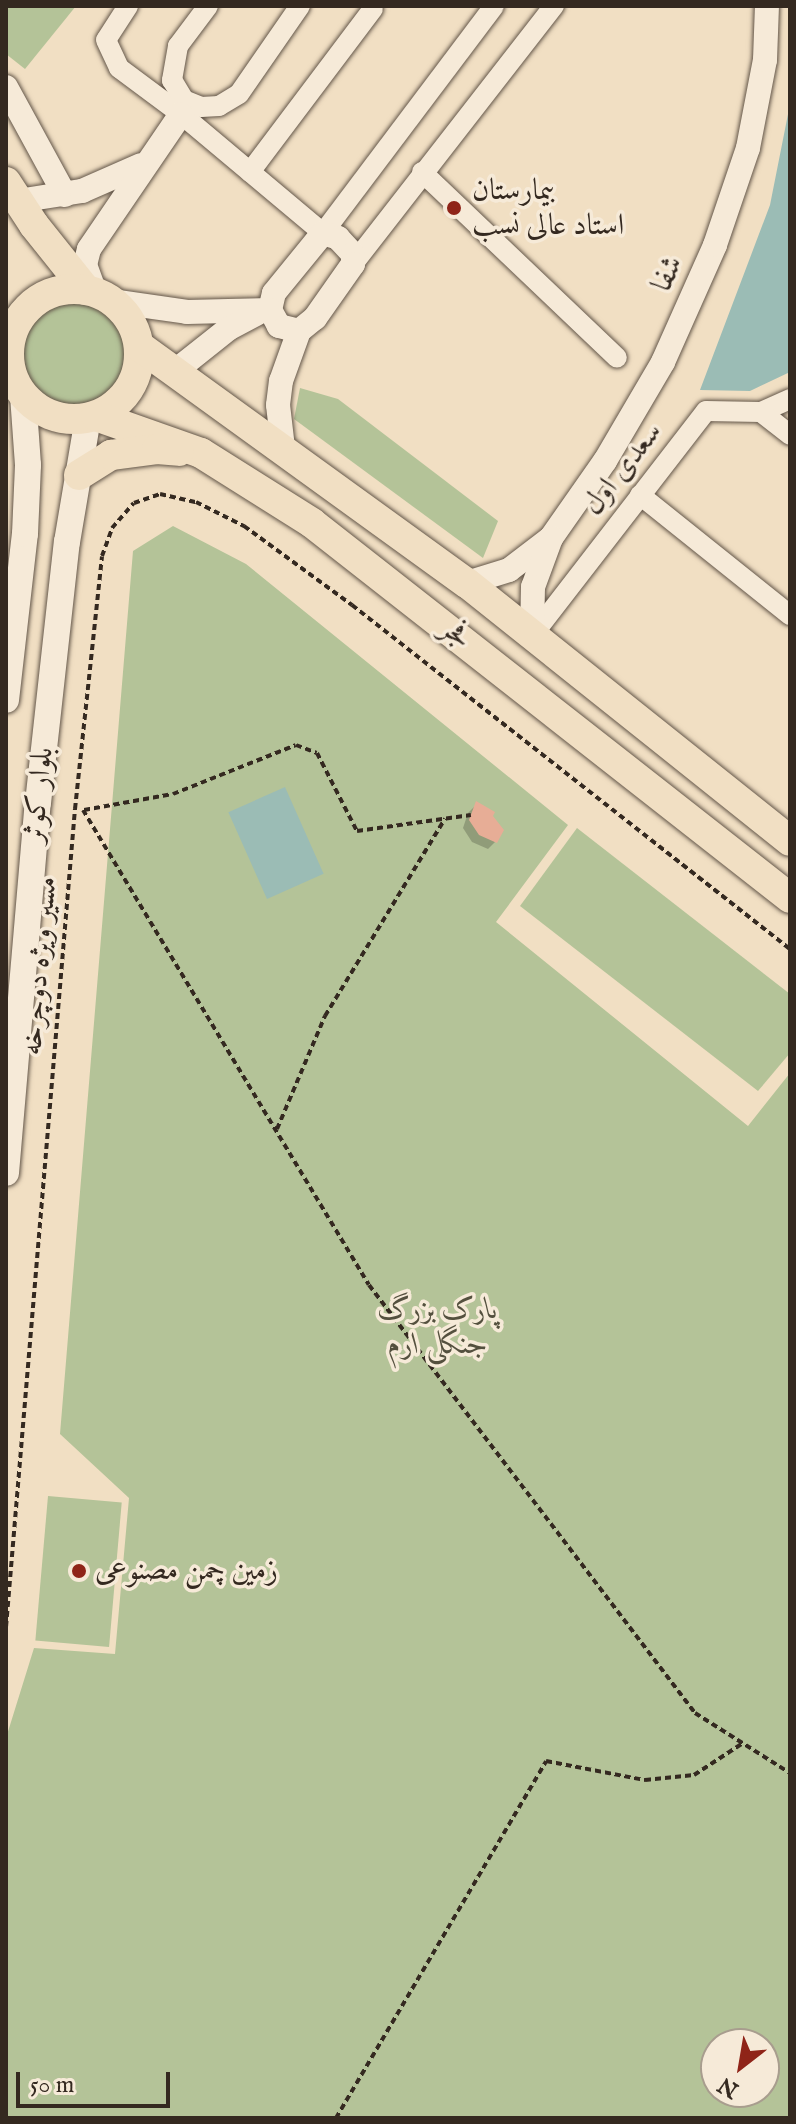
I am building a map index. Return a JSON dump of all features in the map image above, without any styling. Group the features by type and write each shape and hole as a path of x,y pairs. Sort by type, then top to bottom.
{"main road":[{"path":"12,192 97,294 134,329 139,346 138,369 130,389 115,405 92,417 52,416 23,395"},
{"path":"6,700 13,583 28,465 23,395 12,375 9,323 50,293 97,294"},
{"name":"فجر","path":"139,346 467,583 790,841"},
{"name":"فجر","path":"92,417 166,437 255,484 367,564 790,898"},
{"name":"بلوار کوثر","path":"6,1173 12,952 38,803 67,542 92,417"},
{"path":"79,475 111,455 157,449 201,453"}],"street":[{"path":"128,6 106,40 119,68 191,111"},
{"path":"208,6 178,46 172,80 191,111 250,172 323,233 338,238 353,254 353,264"},
{"path":"270,310 187,312 97,294 85,265 89,249 147,162 191,111 219,106 239,94 300,6"},
{"path":"299,331 279,326 270,310 274,293 494,6"},
{"name":"شفا","path":"551,538 605,461 663,362 715,245 748,148 765,60 767,6"},
{"path":"250,172 373,9"},
{"path":"283,448 278,405 281,381 299,331 315,318 542,10"},
{"path":"6,87 65,195"},
{"path":"12,192 65,195 112,180 147,162"},
{"path":"422,172 617,358"},
{"path":"174,372 228,329 270,310"},
{"path":"790,399 761,412 790,435"},
{"name":"سعدی اول","path":"532,636 706,411 761,412"},
{"path":"640,495 790,615"},
{"path":"467,583 509,570 551,538"},
{"path":"532,636 533,587 551,538"}],"path":[{"name":"مسیر ویژه دوچرخه","path":"6,1627 75,809 102,556 112,528 134,503 160,494 196,502 256,535 352,605 790,949"},
{"path":"38,803 83,810 173,794 296,745 317,753 357,831 471,815"},
{"path":"83,810 379,1297 695,1713 790,1773"},
{"path":"277,1129 325,1016 445,819"},
{"path":"6,1566 13,1566"},
{"path":"336,2118 546,1761 645,1780 694,1775 743,1743"}],"green space":[{"path":"6,6 76,6 25,69 6,54"},
{"path":"72,300 92,304 110,315 121,333 125,353 121,373 110,391 92,402 72,406 52,402 34,391 23,373 19,353 23,333 34,315 52,304"},
{"path":"300,388 338,399 498,521 483,558 294,419"},
{"name":"پارک بزرگ جنگلی ارم","path":"173,526 246,564 568,825 496,922 748,1126 790,1073 790,2118 6,2118 6,1738 34,1648 115,1654 129,1498 60,1434 133,551"},
{"path":"577,828 790,994 790,1053 758,1091 520,906"},
{"name":"زمین چمن مصنوعی","path":"48,1496 122,1502 109,1647 35,1640"}],"water":[{"path":"790,104 790,372 750,391 700,390 770,205"},
{"path":"285,787 324,874 267,899 228,812"}],"building":[{"path":"476,801 495,812 493,816 504,830 497,843 479,835 469,820"}],"place":[{"name":"بیمارستان استاد عالی نسب","path":"454,208"},
{"name":"زمین چمن مصنوعی","path":"79,1571"}]}
